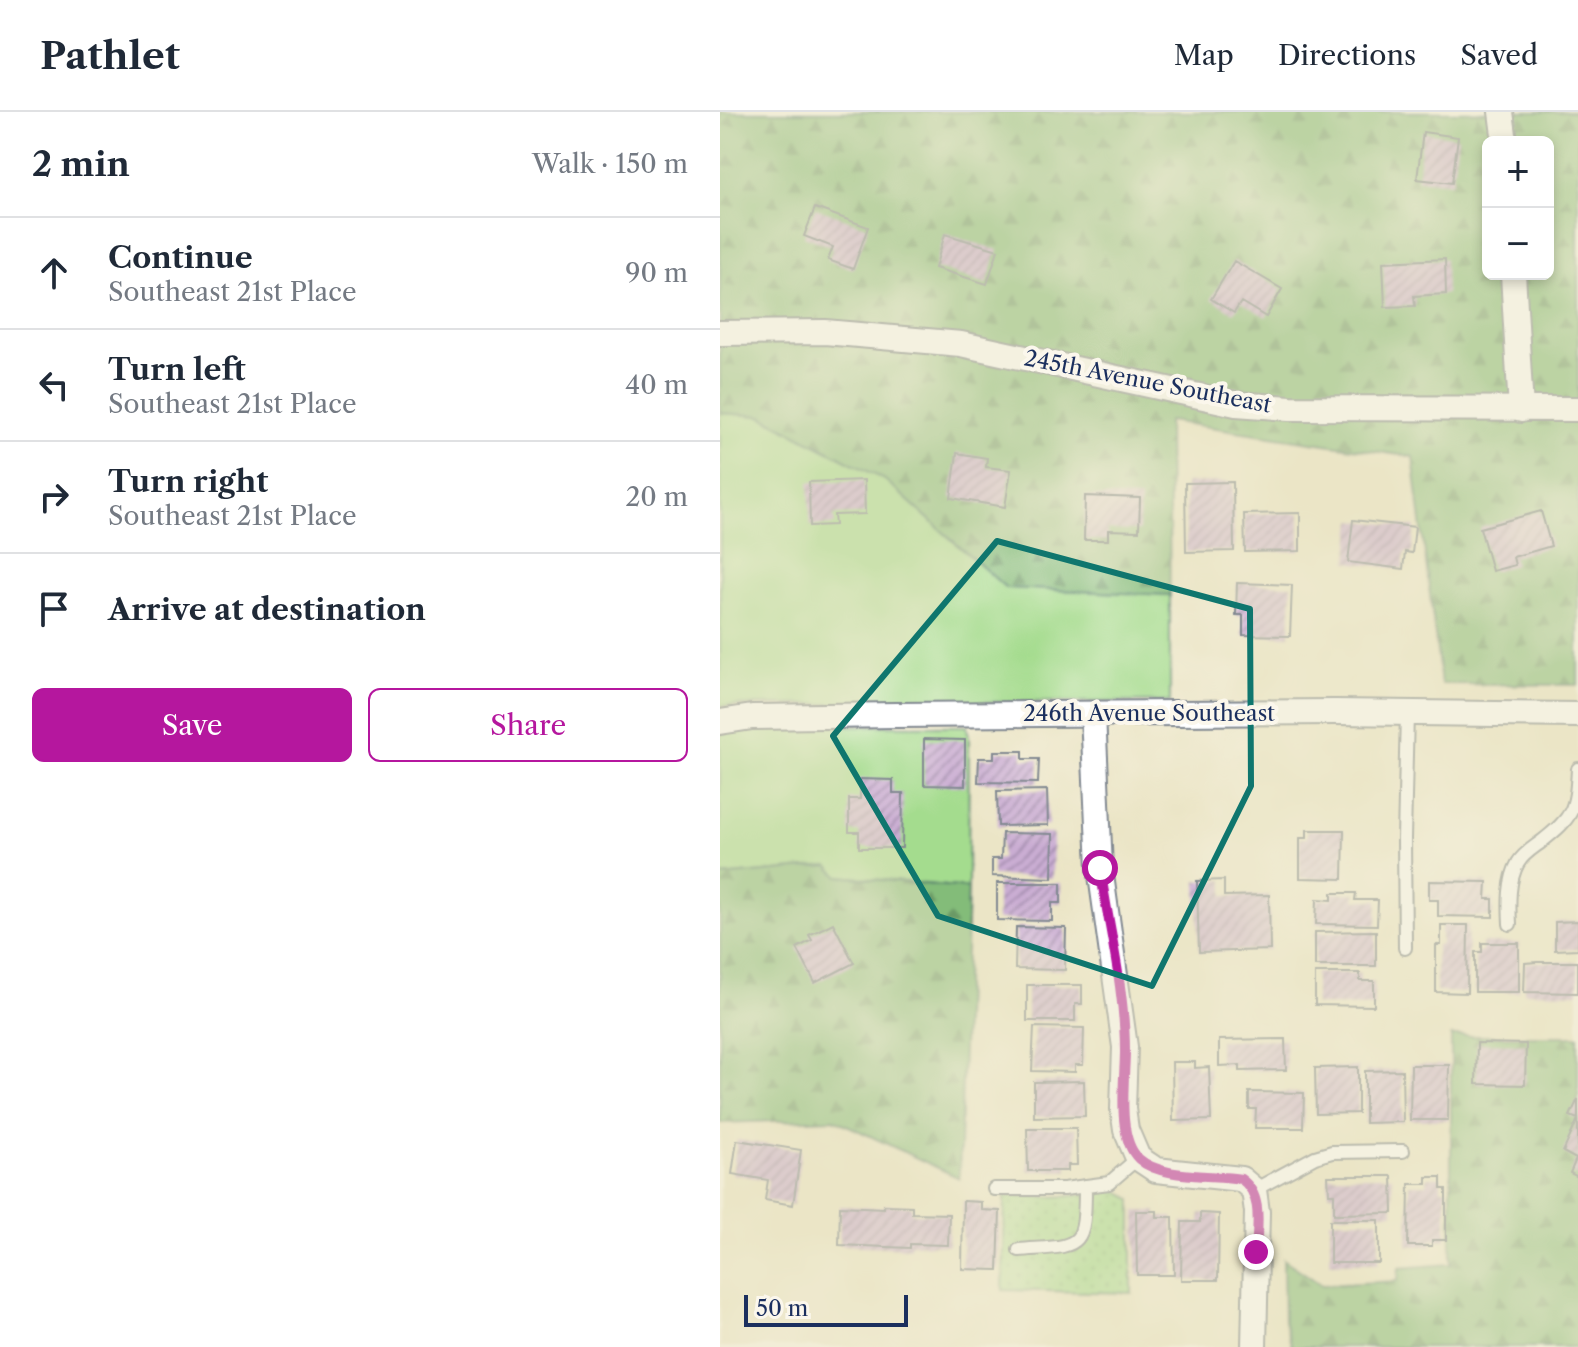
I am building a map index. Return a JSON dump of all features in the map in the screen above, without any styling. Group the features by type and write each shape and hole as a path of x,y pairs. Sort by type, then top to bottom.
{"street":[{"path":"1501,112 1504,136"},
{"path":"1513,280 1521,410"},
{"name":"245th Avenue Southeast","path":"720,333 825,332 961,344 1236,404 1290,408 1578,409"},
{"name":"246th Avenue Southeast","path":"720,722 752,717 1093,714 1407,713 1578,718"},
{"path":"1093,714 1100,868 1125,1047 1123,1109 1126,1130 1138,1158 1164,1172 1241,1179 1254,1190 1257,1212 1254,1347"}],"lane":[{"path":"1405,948 1407,713"},
{"path":"1510,924 1512,881 1518,863 1529,850 1563,826 1571,812 1578,769"},
{"path":"1254,1190 1315,1157 1332,1152 1403,1151"},
{"path":"994,1189 1064,1189 1109,1183 1138,1158"},
{"path":"1019,1250 1074,1243 1081,1236 1085,1186"}],"highlighted area":[{"path":"997,541 1250,609 1251,786 1152,986 938,916 833,736"}],"green space":[{"path":"720,112 1578,112 1578,685 1441,684 1413,457 1168,421 1170,595 1006,588 885,480 762,416 720,413"},
{"path":"720,413 761,416 885,480 1006,588 1170,595 1170,702 720,706"},
{"path":"747,725 967,726 968,888 839,876 828,866 720,876 720,734"},
{"path":"828,866 839,876 968,888 959,1178 834,1119 720,1123 720,876"},
{"path":"1451,1036 1578,1036 1578,1347 1292,1347 1284,1321 1283,1259 1322,1285 1398,1281 1399,1268 1451,1264"},
{"path":"1108,1186 1132,1199 1132,1293 1003,1290 1005,1196 1072,1196"}],"building":[{"path":"1423,132 1458,137 1452,183 1417,179"},
{"path":"815,208 868,227 853,269 828,260 833,247 804,236"},
{"path":"945,234 998,250 987,284 935,268"},
{"path":"1445,259 1446,294 1414,296 1415,306 1385,307 1383,262"},
{"path":"1234,261 1282,289 1266,317 1241,302 1234,313 1211,299"},
{"path":"957,453 987,458 986,467 1011,470 1005,507 951,498"},
{"path":"864,480 865,514 834,515 835,525 810,526 809,482"},
{"path":"1233,482 1234,551 1186,552 1185,483"},
{"path":"1085,496 1140,498 1139,531 1108,530 1108,540 1084,540"},
{"path":"1541,511 1551,546 1513,557 1515,565 1492,571 1480,528"},
{"path":"1300,513 1300,551 1245,552 1244,514"},
{"path":"1353,520 1415,527 1412,553 1405,552 1403,569 1348,562"},
{"path":"1237,583 1292,585 1290,636 1243,635 1243,615 1236,615"},
{"path":"924,739 965,740 965,786 924,785"},
{"path":"994,751 1023,751 1023,759 1039,759 1038,783 978,782 979,758 994,758"},
{"path":"860,779 893,780 893,793 903,793 902,848 859,848 859,832 849,832 849,799 860,799"},
{"path":"1047,790 1048,825 998,826 997,791"},
{"path":"1307,830 1344,830 1343,879 1300,878 1300,838 1307,838"},
{"path":"1002,833 1053,834 1052,878 992,876 992,859 1001,859"},
{"path":"1224,880 1224,896 1269,895 1270,950 1199,952 1197,881"},
{"path":"1429,881 1487,882 1486,899 1493,899 1493,917 1438,916 1438,900 1429,900"},
{"path":"997,883 1061,883 1061,903 1052,903 1052,921 997,920"},
{"path":"1332,893 1356,893 1355,900 1378,900 1377,925 1316,924 1317,899 1332,900"},
{"path":"1578,921 1578,949 1555,950 1555,922"},
{"path":"833,923 854,963 815,983 797,948 812,940 809,935"},
{"path":"1441,925 1468,925 1467,993 1436,992 1436,945 1441,945"},
{"path":"1016,927 1066,928 1065,970 1015,969"},
{"path":"1376,931 1376,966 1315,966 1315,932"},
{"path":"1482,943 1519,943 1519,992 1475,992 1475,952 1482,952"},
{"path":"1578,962 1578,993 1524,992 1525,963"},
{"path":"1315,973 1360,973 1360,981 1374,981 1374,1006 1315,1005"},
{"path":"1027,985 1082,985 1082,1004 1075,1004 1075,1021 1027,1021"},
{"path":"1034,1027 1084,1028 1083,1065 1075,1065 1075,1072 1032,1071"},
{"path":"1285,1039 1286,1070 1240,1071 1240,1065 1219,1066 1219,1040"},
{"path":"1477,1043 1526,1044 1525,1085 1476,1084"},
{"path":"1172,1062 1195,1062 1195,1068 1209,1067 1211,1120 1173,1121"},
{"path":"1411,1065 1449,1065 1448,1120 1410,1120"},
{"path":"1358,1067 1358,1113 1316,1114 1315,1068"},
{"path":"1402,1070 1403,1122 1365,1123 1365,1071"},
{"path":"1084,1081 1085,1116 1034,1117 1034,1082"},
{"path":"1249,1092 1304,1093 1303,1128 1255,1128 1256,1109 1249,1109"},
{"path":"1578,1099 1578,1119 1570,1116"},
{"path":"1578,1119 1578,1177 1570,1173 1576,1159 1563,1152"},
{"path":"1027,1128 1076,1128 1077,1165 1068,1165 1068,1171 1028,1171"},
{"path":"737,1140 801,1150 793,1205 765,1200 768,1180 732,1174"},
{"path":"1328,1176 1392,1176 1393,1213 1334,1214 1334,1194 1329,1194"},
{"path":"1427,1177 1441,1177 1441,1189 1446,1189 1446,1240 1432,1240 1432,1246 1408,1246 1409,1184 1427,1184"},
{"path":"963,1201 981,1202 981,1210 1000,1211 998,1270 962,1269"},
{"path":"884,1205 912,1206 912,1213 949,1214 948,1245 910,1244 910,1248 839,1245 840,1206 884,1208"},
{"path":"1136,1211 1157,1211 1157,1217 1173,1217 1174,1275 1137,1275"},
{"path":"1200,1213 1219,1214 1218,1280 1181,1280 1182,1222 1200,1222"},
{"path":"1330,1220 1379,1220 1379,1263 1330,1263"}],"route":[{"path":"1100,868 1125,1047 1123,1109 1133,1149 1138,1158 1156,1170 1241,1179 1250,1185 1254,1190 1257,1212 1256,1252"}]}
